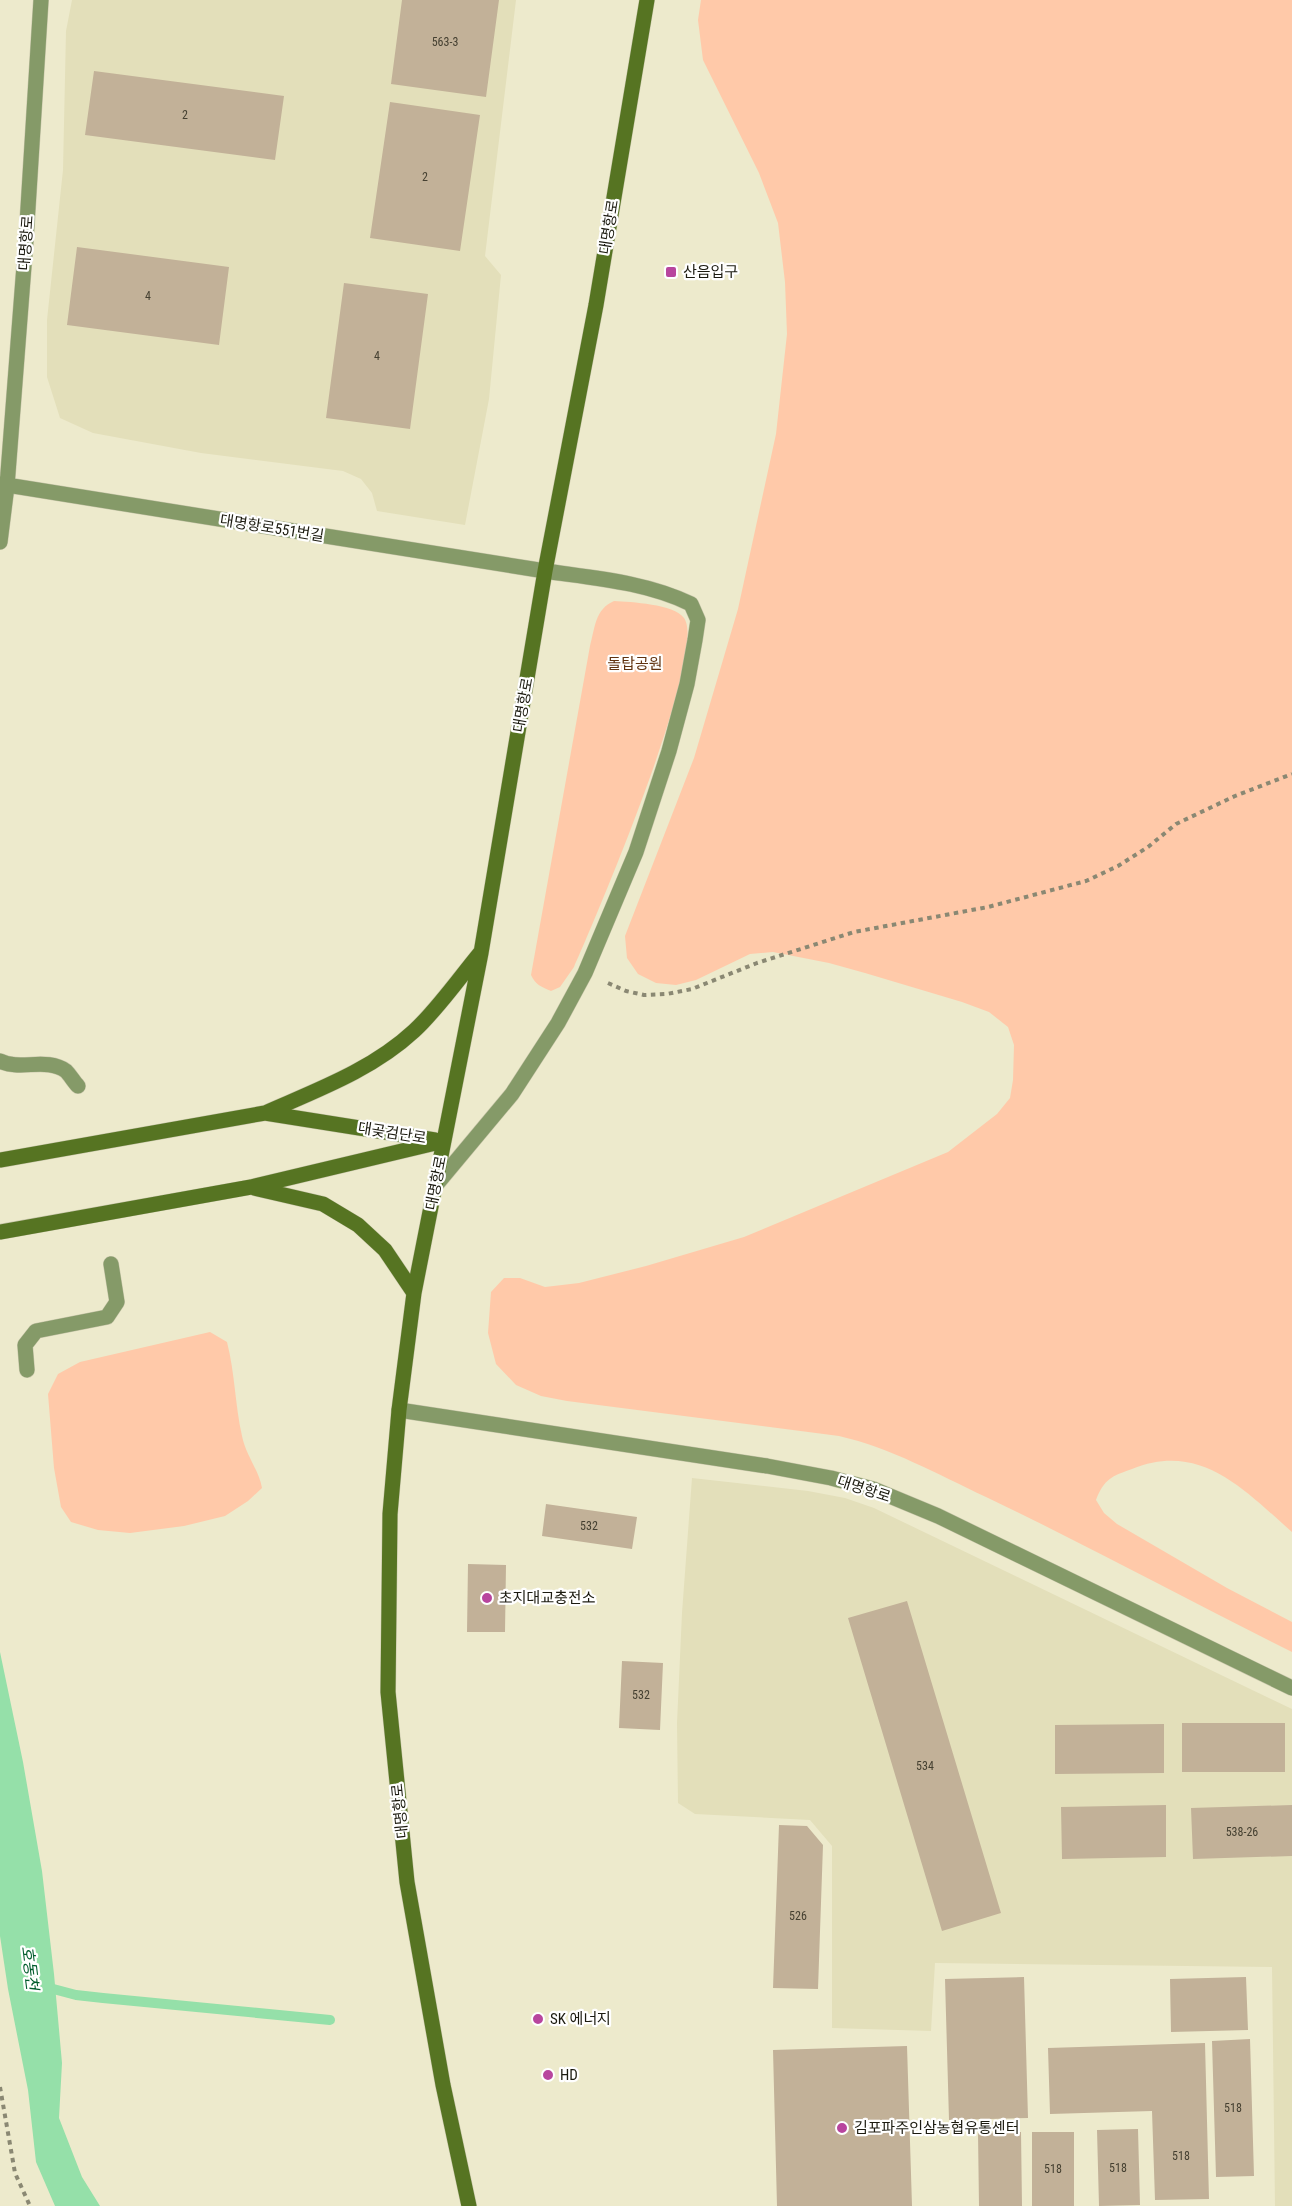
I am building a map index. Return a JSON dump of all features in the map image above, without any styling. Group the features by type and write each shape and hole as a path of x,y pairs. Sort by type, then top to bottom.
{"main road":[{"name":"대명항로","path":"470,2206 443,2085 407,1881 388,1692 390,1514 399,1410 414,1293 481,953 545,571 596,305 647,0"},
{"path":"265,1113 359,1071 383,1054 415,1030 481,953"},
{"name":"대곶검단로","path":"3,1160 265,1113 444,1141"},
{"name":"대곶검단로","path":"0,1232 251,1187 444,1141"},
{"path":"251,1187 323,1204 358,1225 385,1250 414,1293"}],"street":[{"name":"대명항로","path":"0,542 26,240 40,0"},
{"name":"대명항로551번길","path":"4,485 609,581 676,597 691,604 698,620 687,684 669,751 636,852 585,973 558,1023 512,1094 436,1185"},
{"path":"0,1060 7,1064 45,1064 65,1071 78,1086"},
{"path":"27,1370 25,1345 36,1331 106,1317 117,1302 111,1264"},
{"name":"대명항로","path":"399,1410 767,1466 831,1478 873,1489 938,1516 1292,1688"}],"path":[{"path":"585,973 626,991 644,995 667,994 692,989 757,963 854,932 988,907 1086,881 1118,866 1148,847 1176,824 1235,796 1292,774"},
{"path":"0,2087 15,2173 30,2206"}],"shaded area":[{"path":"72,0 516,0 485,256 501,275 489,399 465,525 377,511 372,493 361,479 343,471 201,453 93,433 60,418 47,377 47,320 63,170 66,31"},
{"path":"692,1478 808,1491 845,1498 874,1508 1292,1709 1292,2206 1275,2206 1272,1967 935,1963 931,2031 832,2028 832,1846 810,1820 695,1814 678,1803 677,1723"}],"green space":[{"path":"701,0 1292,0 1292,1532 1256,1500 1220,1474 1179,1461 1157,1462 1119,1474 1106,1483 1096,1500 1104,1513 1117,1524 1227,1588 1292,1622 1292,1652 1024,1516 914,1462 877,1447 839,1436 541,1396 516,1385 496,1364 488,1333 491,1292 504,1278 520,1278 545,1287 579,1283 744,1237 948,1152 997,1114 1010,1098 1013,1080 1014,1045 1008,1027 989,1012 962,1002 829,963 773,952 750,954 696,980 676,985 656,983 638,974 627,958 625,936 694,758 738,609 776,434 787,334 785,282 778,223 759,173 703,60 698,20"},
{"name":"돌탑공원","path":"614,601 652,605 679,613 684,618 687,641 680,680 666,731 625,845 574,967 560,987 551,991 534,981 531,975 590,646 599,614"},
{"path":"210,1332 227,1342 242,1436 262,1488 248,1501 225,1516 184,1526 130,1533 98,1530 71,1522 61,1507 54,1468 48,1394 58,1374 80,1362"}],"water":[{"name":"호동천","path":"0,1652 23,1762 42,1871 62,2063 59,2118 82,2177 100,2206 55,2206 36,2162 28,2090 0,1936"}],"building":[{"path":"402,0 499,0 486,97 391,84"},
{"path":"94,71 284,96 275,160 85,135"},
{"path":"390,102 480,115 460,251 370,238"},
{"path":"77,247 229,267 219,345 67,325"},
{"path":"344,283 428,294 410,429 326,418"},
{"path":"546,1504 637,1517 632,1549 542,1536"},
{"name":"초지대교충전소","path":"468,1564 506,1565 505,1632 467,1632"},
{"path":"907,1601 1001,1913 942,1931 848,1618"},
{"path":"622,1661 663,1663 660,1730 619,1728"},
{"path":"1182,1723 1285,1723 1285,1772 1182,1772"},
{"path":"1164,1724 1164,1773 1055,1774 1055,1725"},
{"path":"1166,1805 1166,1857 1062,1859 1061,1807"},
{"path":"1292,1805 1292,1856 1193,1859 1191,1808"},
{"path":"779,1825 807,1826 823,1845 818,1989 773,1988"},
{"path":"1024,1977 1028,2118 949,2120 945,1979"},
{"path":"1246,1977 1248,2030 1171,2032 1170,1979"},
{"path":"1250,2039 1254,2176 1216,2177 1212,2041"},
{"path":"1205,2043 1209,2199 1155,2200 1152,2111 1050,2114 1048,2048"},
{"name":"김포파주인삼농협유통센터","path":"907,2046 912,2206 777,2206 773,2050"},
{"path":"1138,2129 1140,2205 1099,2206 1097,2130"},
{"path":"1021,2132 1022,2206 979,2206 978,2133"},
{"path":"1032,2132 1074,2132 1074,2206 1032,2206"}],"waterway":[{"name":"호동천","path":"42,1986 76,1995 330,2020"}],"place":[{"name":"산음입구","path":"671,272"},
{"name":"초지대교충전소","path":"487,1598"},
{"name":"SK 에너지","path":"538,2019"},
{"name":"HD","path":"548,2075"},
{"name":"김포파주인삼농협유통센터","path":"842,2128"}]}
